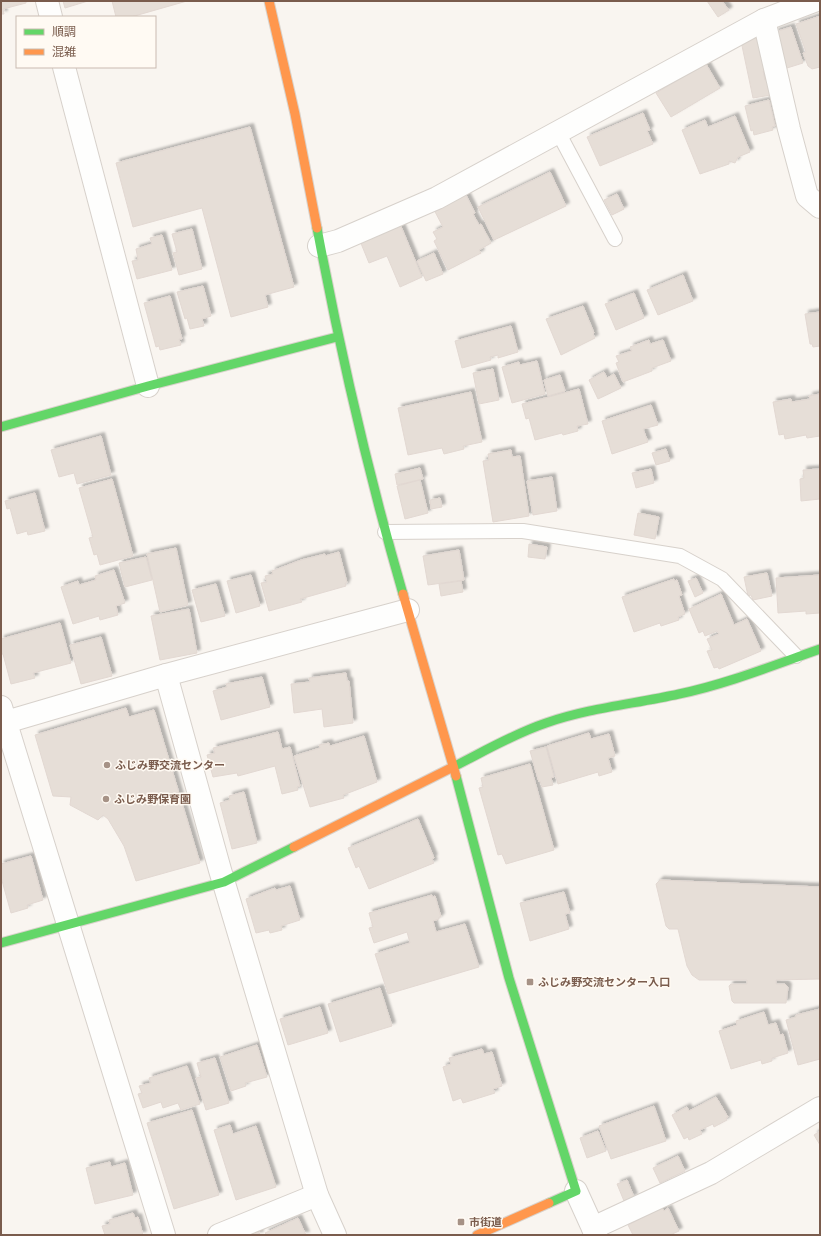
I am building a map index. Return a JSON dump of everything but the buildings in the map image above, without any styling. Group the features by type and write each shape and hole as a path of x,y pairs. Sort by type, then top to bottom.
{"street":[{"path":"47,1 51,16"},
{"path":"269,1 295,114 319,246 338,338 385,532 454,767 509,978 576,1191 594,1232 710,1173 820,1108"},
{"path":"319,246 338,241 437,198 764,20 814,1"},
{"path":"764,20 789,129 807,196 820,207"},
{"path":"64,68 148,386"},
{"path":"1,428 148,386 338,338"},
{"path":"164,1235 67,926 10,769 3,714 166,675 408,610"},
{"path":"1,943 224,882 512,737 546,723 582,712 680,694 730,680 820,649"},
{"path":"166,675 224,882 317,1195 335,1235"},
{"path":"477,1235 576,1191"},
{"path":"219,1235 317,1195"}],"lane":[{"path":"558,132 614,239"},
{"path":"385,532 523,531 680,556 722,579 796,656"}],"traffic: fast":[{"path":"317,228 335,320 356,412 378,503 403,594"},
{"path":"1,427 148,386 337,337"},
{"path":"453,767 510,738 546,723 595,710 697,690 750,674 820,649"},
{"path":"456,776 509,978 576,1191 549,1203"},
{"path":"1,943 224,882 294,847"}],"traffic: slow":[{"path":"269,1 295,114 317,228"},
{"path":"403,594 456,776"},
{"path":"294,847 453,767"},
{"path":"477,1235 549,1203"}],"place":[{"name":"ふじみ野交流センター","path":"107,765"},
{"name":"ふじみ野保育園","path":"106,799"},
{"name":"ふじみ野交流センター入口","path":"530,982"},
{"name":"市街道","path":"461,1222"}]}
